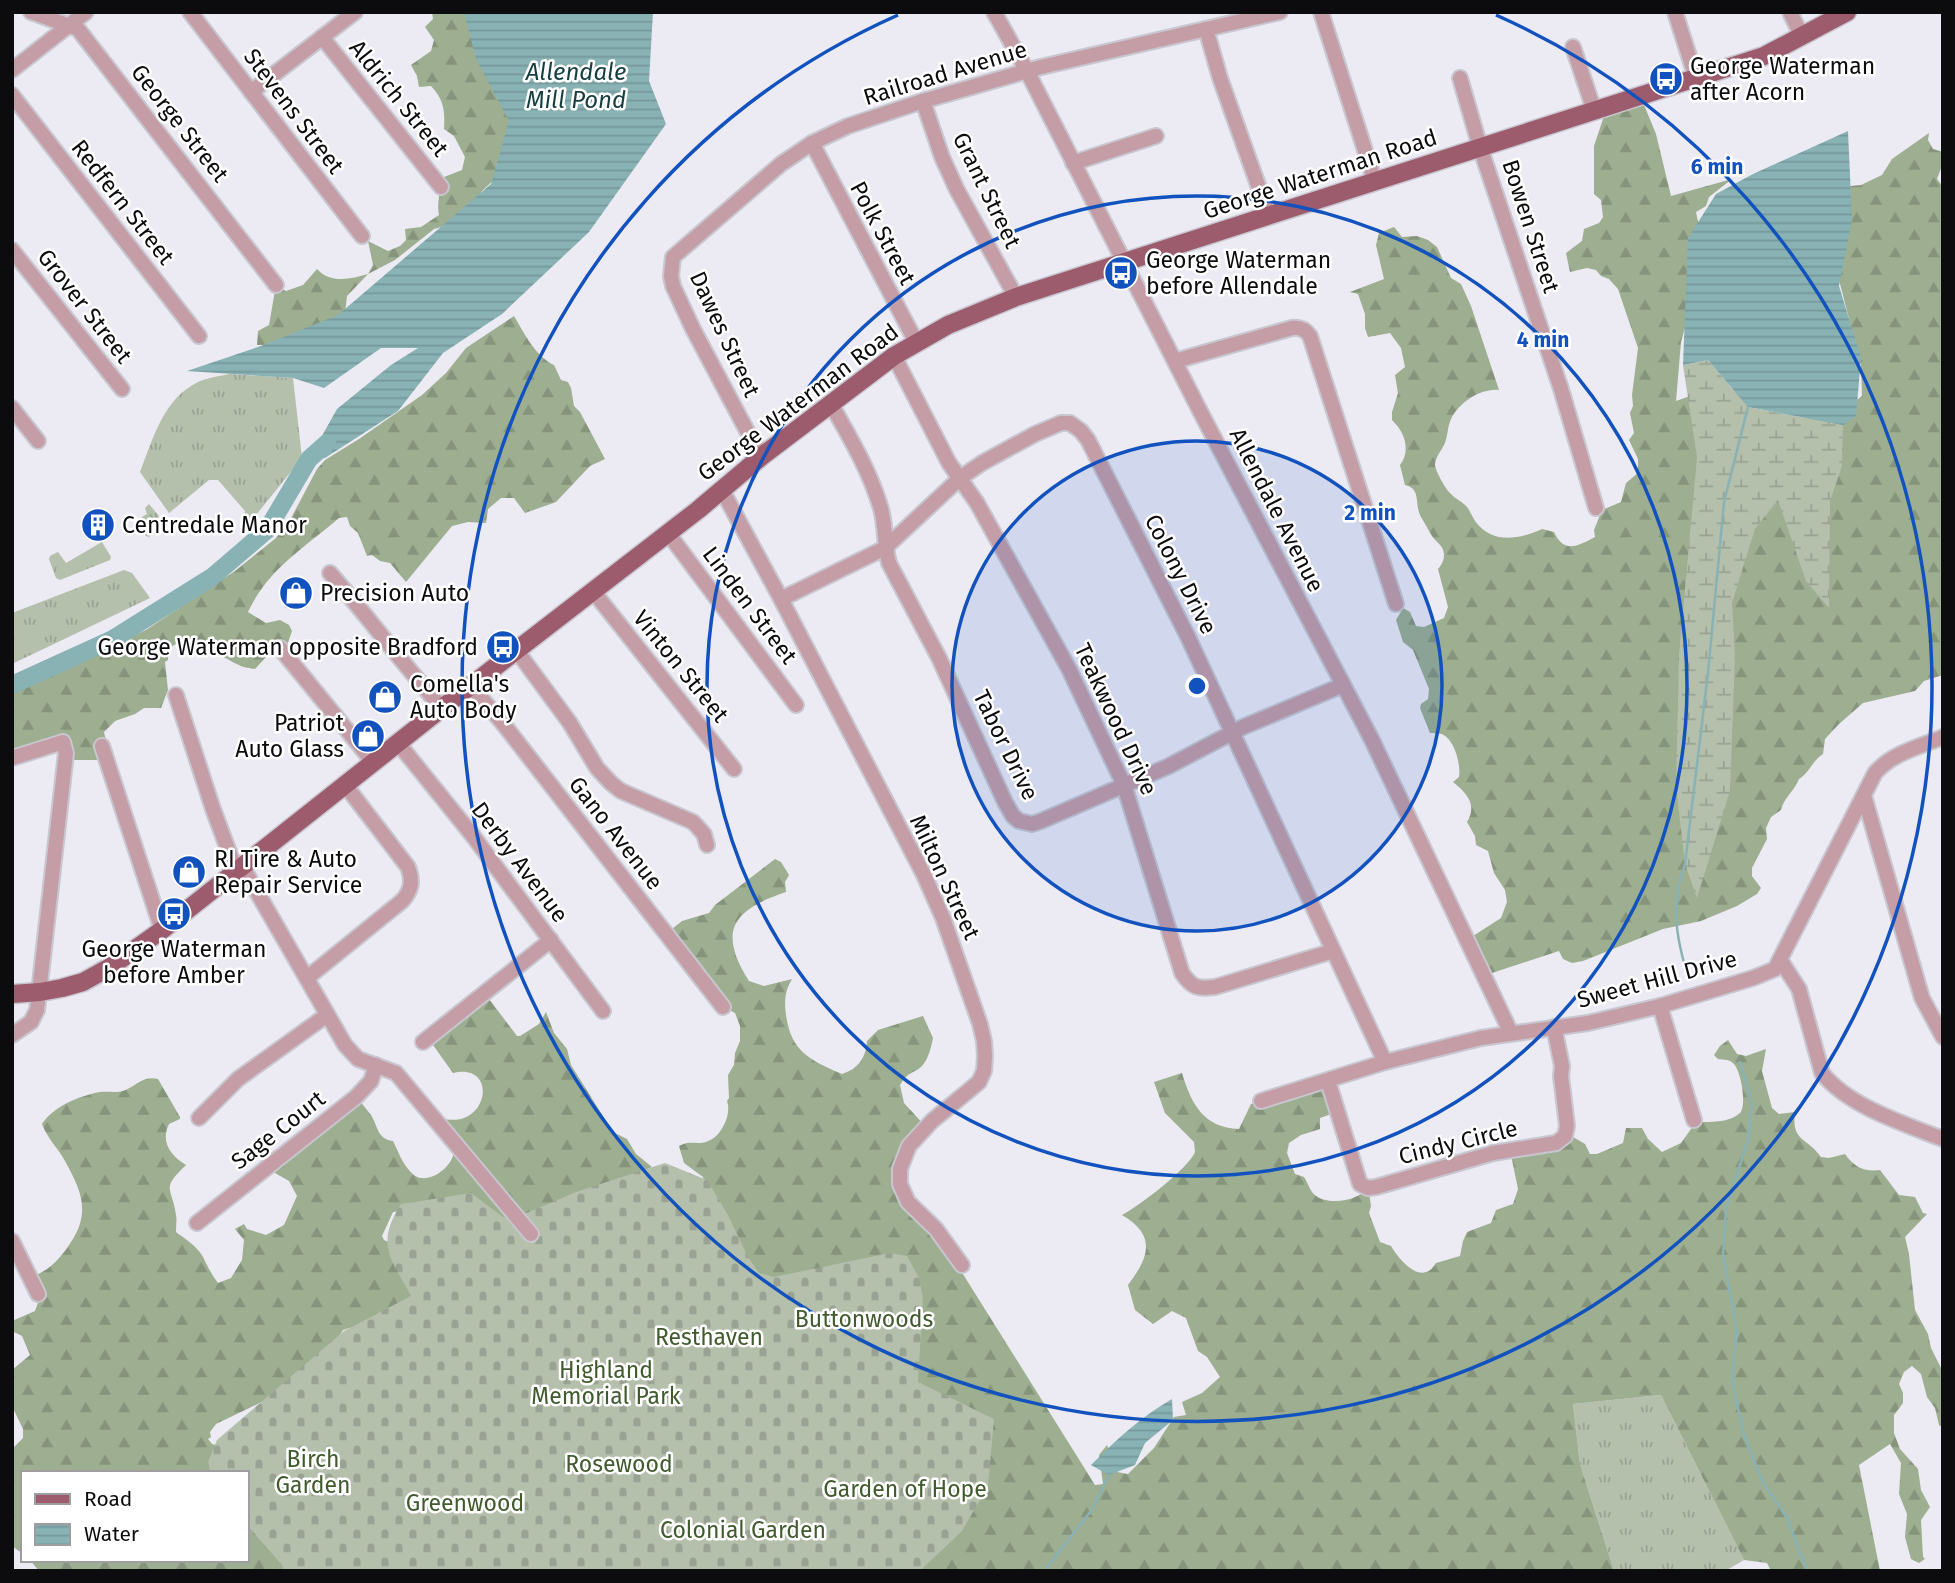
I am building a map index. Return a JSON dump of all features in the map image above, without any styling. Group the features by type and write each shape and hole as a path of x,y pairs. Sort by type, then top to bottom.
{"main road":[{"name":"George Waterman Road","path":"12,993 40,992 83,982 162,930 668,533 762,456 916,342 963,318 1016,298 1764,56 1847,12"}],"street":[{"name":"George Street","path":"31,12 78,29 276,285"},
{"path":"12,71 86,12"},
{"name":"Stevens Street","path":"190,12 362,236"},
{"path":"251,92 355,12"},
{"name":"Allendale Avenue","path":"994,12 1027,71 1378,752 1511,1033"},
{"name":"Railroad Avenue","path":"671,267 673,257 679,251 781,164 812,143 848,126 1027,71 1280,12"},
{"path":"1321,12 1375,182"},
{"path":"1675,12 1696,78"},
{"path":"1790,12 1802,37"},
{"path":"1206,29 1220,78 1269,216"},
{"name":"Aldrich Street","path":"321,37 441,187"},
{"path":"1573,47 1594,110"},
{"name":"Bowen Street","path":"1460,78 1480,147 1561,389 1564,407 1596,508"},
{"name":"Redfern Street","path":"12,95 199,336"},
{"name":"Grant Street","path":"923,101 942,158 957,190 1016,298"},
{"path":"1073,163 1156,136"},
{"name":"Polk Street","path":"812,143 916,342"},
{"name":"Grover Street","path":"12,250 122,389"},
{"name":"Dawes Street","path":"671,267 673,286 693,328 762,456"},
{"path":"1175,361 1292,328 1306,330 1396,604"},
{"name":"Teakwood Drive","path":"894,356 949,463 977,503 1069,669 1124,785 1182,973 1189,984 1196,988 1216,987 1333,951"},
{"name":"Tabor Drive","path":"831,404 855,445 872,482 884,521 884,548 890,563 939,657 1013,816 1019,821 1032,824 1169,766 1233,733 1343,685"},
{"path":"12,408 38,441"},
{"name":"Colony Drive","path":"781,598 884,548 960,478 982,463 1048,427 1070,423 1082,431 1188,637 1385,1062"},
{"name":"Milton Street","path":"722,490 925,876 943,918 984,1041 984,1071 979,1082 932,1121 909,1146 900,1169 900,1184 908,1202 936,1229 962,1265"},
{"name":"Linden Street","path":"668,533 796,705"},
{"path":"330,573 442,708"},
{"name":"Vinton Street","path":"593,591 734,769"},
{"path":"280,648 373,762"},
{"path":"517,651 570,723 597,768 611,783 621,791 693,822 704,834 707,845"},
{"name":"Gano Avenue","path":"471,686 723,1007"},
{"path":"176,695 213,809 239,868 345,1045 358,1059 396,1073 531,1234"},
{"path":"1943,737 1888,761 1875,773 1791,936 1781,961 1799,989 1822,1073 1831,1084 1850,1098 1943,1139"},
{"path":"12,758 63,742 66,753 40,992 35,1017 26,1027 12,1035"},
{"name":"Derby Avenue","path":"398,743 473,836 603,1011"},
{"path":"102,746 162,930"},
{"path":"307,978 402,901 412,881 408,867 346,786"},
{"path":"1864,796 1922,998 1943,1037"},
{"path":"423,1042 551,940"},
{"name":"Sweet Hill Drive","path":"1261,1101 1385,1062 1481,1038 1604,1020 1660,1006 1766,974 1775,969 1781,961"},
{"path":"1660,1006 1694,1120"},
{"path":"198,1118 238,1079 327,1015"},
{"name":"Cindy Circle","path":"1328,1081 1360,1184 1368,1188 1376,1187 1493,1153 1556,1143 1565,1136 1567,1126 1562,1066 1553,1027"},
{"name":"Sage Court","path":"197,1223 356,1097 370,1081 376,1065"},
{"path":"12,1241 38,1294"}],"green space":[{"path":"432,12 466,12 519,92 500,174 456,223 434,229 395,260 368,274 373,265 368,241 388,251 400,246 406,240 405,229 421,227 439,215 439,179 462,170 465,157 454,136 444,129 441,101 431,86 419,87 411,65 431,51 434,40 425,27 433,19"},
{"path":"1640,95 1656,134 1671,196 1732,179 1709,197 1706,206 1696,212 1700,232 1690,309 1681,342 1676,401 1717,388 1727,388 1744,399 1760,429 1849,406 1862,396 1861,365 1839,280 1851,216 1850,186 1861,185 1882,175 1892,159 1929,133 1928,140 1933,149 1943,152 1943,163 1937,179 1943,187 1943,675 1924,681 1915,691 1863,703 1825,739 1823,754 1799,779 1781,810 1771,817 1766,828 1767,839 1752,868 1752,876 1761,888 1757,894 1737,906 1701,921 1663,929 1583,961 1572,963 1563,959 1559,951 1489,974 1473,936 1501,918 1507,902 1505,890 1494,873 1488,851 1476,845 1475,836 1467,822 1471,805 1467,795 1453,782 1459,777 1454,747 1442,734 1430,733 1420,708 1428,699 1429,689 1413,650 1403,642 1396,620 1403,608 1410,612 1416,626 1424,627 1444,618 1448,607 1438,569 1444,554 1421,517 1414,490 1405,485 1400,465 1406,448 1400,430 1392,420 1392,412 1398,393 1395,375 1405,367 1401,348 1390,333 1368,337 1365,314 1358,294 1350,292 1384,279 1376,245 1379,233 1394,227 1402,237 1417,236 1437,247 1451,278 1461,284 1471,306 1499,390 1478,394 1465,402 1455,413 1435,462 1441,480 1452,495 1467,507 1475,521 1489,534 1497,537 1524,536 1542,529 1554,532 1562,543 1572,546 1595,537 1594,530 1602,510 1621,502 1626,483 1638,473 1638,459 1629,440 1634,433 1630,413 1633,406 1638,348 1618,289 1596,270 1587,268 1570,272 1566,253 1582,241 1584,229 1599,223 1603,217 1601,200 1594,194 1594,146 1607,107"},
{"path":"317,269 334,278 348,279 368,274 347,296 344,322 272,345 257,345 258,331 269,325 276,285 286,291 303,285"},
{"path":"514,316 536,350 554,365 561,380 568,382 574,406 580,412 605,459 590,466 556,502 525,513 514,498 501,498 488,509 486,523 468,522 452,526 406,582 390,563 380,561 372,555 367,556 358,533 350,526 347,517 339,518 276,571 248,612 266,623 280,620 289,625 292,631 286,648 280,653 266,657 255,669 241,666 195,642 177,643 168,650 168,660 165,662 168,690 161,708 144,708 115,721 104,732 109,754 105,760 67,760 66,743 12,758 12,692 146,630 235,571 276,538 289,522 317,469 325,460 422,395 446,373 466,348"},
{"path":"1708,360 1748,407 1843,425 1842,466 1830,501 1829,608 1806,581 1778,500 1755,529 1732,603 1735,657 1730,791 1697,898 1685,864 1676,787 1679,655 1697,457 1683,365"},
{"path":"230,374 293,378 302,458 248,525 243,519 245,511 218,480 209,480 169,513 140,472 161,421 176,399 198,382"},
{"path":"149,504 159,516 157,520 161,526 149,537 137,520 147,514 145,508"},
{"path":"102,542 111,557 110,560 60,580 56,578 50,556 58,552 66,563"},
{"path":"124,570 132,573 150,598 12,664 12,613"},
{"path":"775,859 781,862 789,875 785,882 786,892 753,906 736,924 734,948 739,963 749,981 764,986 792,979 786,992 785,1005 792,1038 812,1059 842,1074 860,1062 867,1041 878,1030 923,1016 933,1038 929,1052 922,1066 906,1077 900,1085 904,1103 926,1127 907,1166 906,1193 951,1255 1095,1485 1103,1484 1099,1455 1107,1445 1117,1472 1128,1474 1154,1448 1174,1417 1186,1415 1182,1402 1202,1393 1220,1377 1207,1357 1198,1351 1186,1318 1172,1311 1153,1324 1135,1310 1128,1285 1141,1265 1146,1247 1140,1230 1122,1215 1151,1196 1183,1168 1195,1152 1194,1142 1165,1113 1154,1082 1182,1073 1195,1104 1208,1119 1227,1128 1239,1129 1251,1104 1333,1080 1342,1110 1320,1118 1320,1129 1301,1135 1289,1143 1287,1153 1295,1174 1304,1177 1312,1192 1324,1200 1349,1199 1368,1187 1371,1206 1369,1213 1380,1242 1391,1246 1412,1269 1424,1273 1436,1263 1460,1256 1467,1232 1491,1223 1496,1210 1513,1204 1518,1189 1510,1150 1573,1137 1585,1144 1590,1154 1597,1154 1623,1143 1626,1128 1642,1128 1648,1139 1662,1152 1681,1143 1696,1122 1725,1120 1740,1113 1743,1096 1737,1068 1731,1061 1718,1059 1714,1055 1728,1040 1737,1054 1746,1056 1766,1049 1762,1071 1772,1108 1779,1114 1795,1112 1795,1129 1821,1157 1845,1154 1860,1168 1880,1170 1899,1195 1915,1197 1923,1213 1927,1214 1905,1237 1915,1310 1943,1372 1943,1428 1939,1425 1935,1408 1927,1397 1921,1374 1912,1366 1904,1372 1899,1384 1903,1403 1894,1415 1894,1433 1900,1449 1918,1469 1921,1490 1930,1507 1921,1520 1925,1559 1919,1563 1911,1559 1905,1537 1907,1514 1899,1494 1901,1463 1890,1444 1859,1465 1880,1571 1771,1571 1767,1563 1744,1560 1661,1395 1573,1404 1580,1464 1614,1571 901,1571 759,1299 705,1187 703,1177 684,1163 679,1146 711,1140 721,1131 727,1119 728,1075 734,1065 740,1041 740,1026 735,1013 724,1007 667,933 682,921 709,913 715,905"},
{"path":"486,995 517,1036 539,1024 546,1012 554,1033 567,1049 571,1065 613,1132 627,1139 636,1154 652,1167 528,1223 430,1208 393,1212 382,1236 384,1240 400,1247 463,1303 343,1330 328,1354 276,1395 216,1424 208,1439 212,1444 220,1446 219,1471 21,1471 21,1553 12,1546 12,1449 23,1438 23,1429 12,1406 12,1370 30,1355 22,1336 12,1331 12,1321 35,1311 42,1292 36,1275 52,1265 68,1247 81,1221 82,1211 76,1182 42,1124 60,1107 84,1096 123,1091 144,1080 158,1079 180,1117 169,1124 166,1143 172,1153 186,1165 170,1184 176,1232 198,1249 218,1283 231,1278 242,1260 244,1240 235,1229 244,1224 247,1229 266,1235 284,1225 297,1196 289,1181 268,1169 359,1100 371,1115 381,1135 393,1141 404,1163 414,1175 426,1178 445,1168 454,1149 441,1118 457,1120 469,1115 478,1107 482,1086 478,1077 468,1072 453,1073 428,1038"},
{"name":"Highland Memorial Park","path":"665,1163 707,1180 759,1273 774,1277 890,1253 907,1256 919,1278 923,1298 918,1382 994,1419 988,1486 962,1531 920,1571 284,1571 282,1565 248,1526 248,1471 210,1471 208,1462 217,1440 344,1331 411,1296 392,1261 387,1241 393,1218 401,1204 471,1193 503,1217 517,1217 576,1192"},
{"path":"1661,1395 1744,1560 1725,1571 1614,1571 1580,1464 1573,1404"},
{"path":"248,1498 306,1571 39,1571 32,1562 248,1562"}],"water":[{"name":"Allendale Mill Pond","path":"464,12 653,12 649,81 666,124 589,232 502,314 443,353 398,411 325,458 309,459 337,409 391,365 418,348 381,348 324,388 293,378 187,371 261,346 338,315 491,184 509,121 476,59"},
{"path":"1848,131 1852,220 1839,286 1861,358 1856,416 1843,425 1748,407 1708,360 1683,365 1688,238 1716,194 1753,174"},
{"path":"1172,1399 1173,1420 1145,1443 1135,1465 1109,1475 1091,1465 1130,1429"}],"waterway":[{"path":"1688,977 1676,920 1677,893 1685,864 1708,673 1724,502 1748,407"},
{"path":"12,685 113,639 212,577 267,530 309,459 327,443"},
{"path":"1740,1062 1752,1104 1748,1140 1726,1209 1723,1254 1737,1332 1732,1378 1743,1432 1762,1481 1787,1518 1807,1571"},
{"path":"1044,1571 1091,1511 1109,1475"}],"place":[{"name":"George Waterman after Acorn","path":"1666,79"},
{"name":"George Waterman before Allendale","path":"1121,273"},
{"name":"Centredale Manor","path":"98,525"},
{"name":"Precision Auto","path":"296,593"},
{"name":"George Waterman opposite Bradford","path":"503,647"},
{"name":"Comella's Auto Body","path":"385,697"},
{"name":"Patriot Auto Glass","path":"368,736"},
{"name":"RI Tire & Auto Repair Service","path":"189,872"},
{"name":"George Waterman before Amber","path":"174,914"}],"park label":[{"name":"Buttonwoods","path":"864,1319"},
{"name":"Resthaven","path":"709,1337"},
{"name":"Rosewood","path":"619,1464"},
{"name":"Birch Garden","path":"313,1472"},
{"name":"Garden of Hope","path":"905,1489"},
{"name":"Greenwood","path":"465,1503"},
{"name":"Colonial Garden","path":"743,1530"}]}
